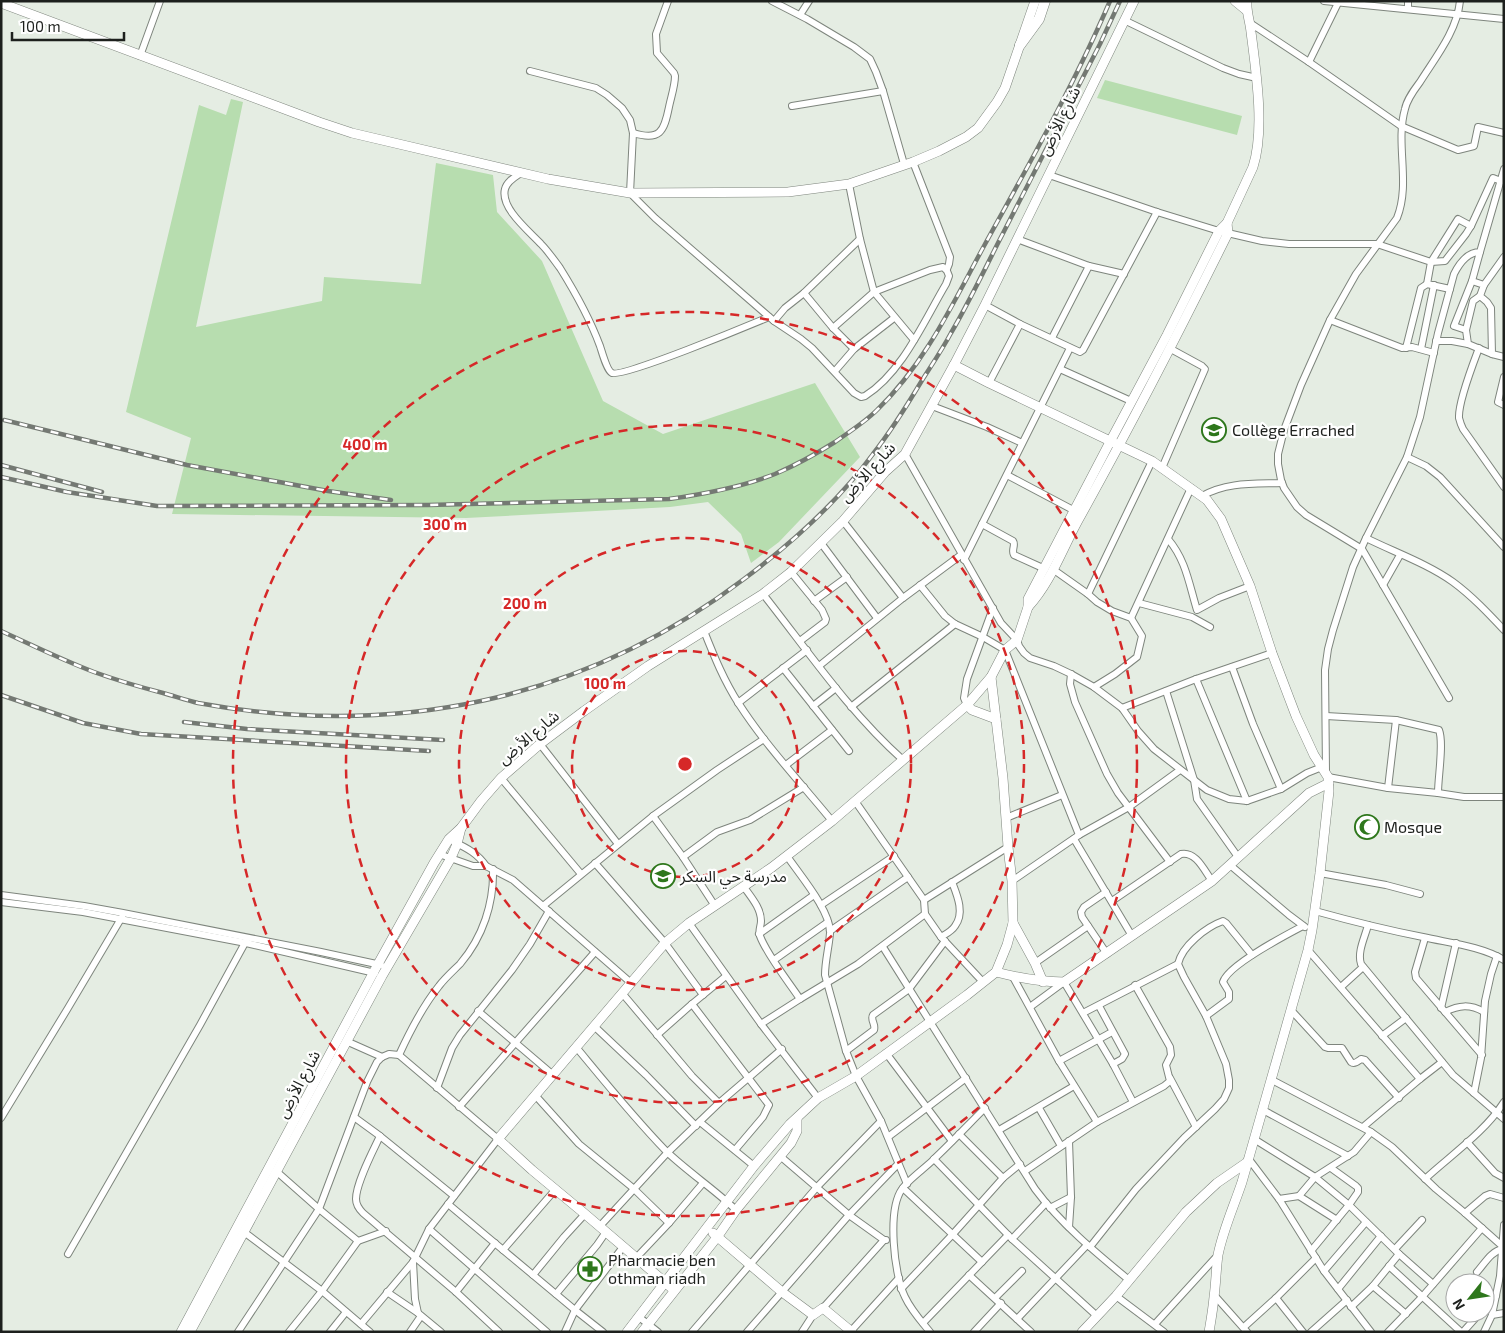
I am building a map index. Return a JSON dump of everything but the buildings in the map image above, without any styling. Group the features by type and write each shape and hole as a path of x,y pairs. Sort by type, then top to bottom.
{"main road":[{"path":"1020,45 1039,19 1045,1"}],"street":[{"path":"140,56 160,1"},
{"path":"633,134 650,137 657,134 662,130 667,117 675,76 657,53 656,34 668,1"},
{"path":"530,71 596,88 616,101 627,115 632,127 630,193 655,218 771,319 801,339 835,371 854,393 861,397 886,378 914,340 946,284 948,276 946,269 950,257 909,163 876,72 867,56 800,15 772,1"},
{"path":"800,15 809,1"},
{"path":"7,4 140,56 352,133 548,180 630,193 788,192 848,184 939,151 966,137 978,128 997,102 1035,1"},
{"name":"شارع الأرض","path":"181,1332 228,1252 380,970 439,854 453,842 481,801 501,778 540,744 584,710 641,671 763,594 791,572 822,543 885,472 905,454 985,305 1126,21 1134,1"},
{"path":"361,1324 414,1259 428,1229 498,1139 665,943 689,923 787,856 856,802 967,704 991,677 1005,650 1017,640 1028,607 1028,599 1049,570 1119,446 1169,348 1255,160 1258,138 1257,78 1250,23 1246,6 1234,1"},
{"path":"1324,1 1504,19"},
{"path":"1408,1 1408,9"},
{"path":"1449,698 1362,549 1306,516 1290,498 1282,483 1278,454 1281,439 1301,385 1330,320 1356,274 1397,218 1402,204 1401,126 1405,107 1446,41 1459,13 1460,1"},
{"path":"1309,62 1338,2"},
{"path":"1126,21 1223,68 1257,78"},
{"path":"1250,23 1401,126 1458,150 1474,146 1478,127 1504,133"},
{"path":"792,106 883,91"},
{"path":"1466,330 1454,326 1472,280 1504,169"},
{"path":"521,173 508,183 506,188 505,198 508,206 521,224 542,245 559,267 588,320 607,367 612,373 624,372 771,319 804,293 860,239"},
{"path":"1049,175 1157,212 1223,232 1262,241 1289,244 1377,244 1431,262 1445,261 1471,226 1493,178 1502,179"},
{"path":"848,184 874,292 914,340"},
{"path":"985,305 1078,352 1083,350 1157,212"},
{"path":"1406,348 1421,288 1426,284 1431,262 1458,219 1471,226"},
{"path":"1049,570 1075,511 1131,401 1223,232"},
{"path":"1017,239 1089,266 1124,274"},
{"path":"1212,1330 1218,1255 1228,1219 1235,1205 1272,1080 1312,930 1320,873 1326,775 1325,679 1328,649 1347,585 1366,538 1407,457 1420,417 1436,341 1450,289 1458,268 1470,254 1480,252"},
{"path":"1468,344 1466,330 1473,301 1480,296 1484,286 1504,257"},
{"path":"1052,338 1089,266"},
{"path":"833,328 874,292 930,270 943,267 946,269"},
{"path":"1472,280 1484,286"},
{"path":"1426,284 1450,289"},
{"path":"1421,349 1434,285"},
{"path":"804,293 833,328 854,349"},
{"path":"1480,296 1491,308 1492,354"},
{"path":"835,371 854,349 894,318"},
{"path":"1330,320 1402,348 1412,347 1434,353"},
{"path":"988,383 1020,324"},
{"path":"1436,341 1468,344 1504,357"},
{"path":"819,666 903,598 963,557 982,524 1070,348"},
{"path":"1162,468 1205,370 1202,366 1169,348"},
{"path":"1479,348 1465,390 1460,420 1463,429 1504,487"},
{"path":"954,365 1152,461 1212,505 1221,519 1250,586 1272,653 1301,728 1326,775"},
{"path":"1060,369 1131,401"},
{"path":"1504,377 1498,402 1504,405"},
{"path":"932,406 1022,443"},
{"path":"905,454 1001,623 1017,640 1020,650 1030,658 1054,666 1094,687 1122,708 1146,741 1207,790 1220,796 1247,801 1281,788 1307,773 1388,788 1464,797 1504,797"},
{"path":"1407,457 1426,466 1440,477 1504,548"},
{"path":"1088,594 1152,461"},
{"path":"1007,475 1075,511"},
{"path":"1202,496 1213,490 1232,485 1282,483"},
{"path":"1131,618 1191,488"},
{"path":"843,521 903,598"},
{"path":"982,524 1013,541 1012,552 1014,555 1049,570 1112,611 1131,618 1142,636 1138,657 1094,687"},
{"path":"1366,538 1451,581 1473,598 1504,630"},
{"path":"1168,539 1182,559 1197,610"},
{"path":"822,543 877,618"},
{"path":"1383,585 1400,555"},
{"path":"791,572 822,610 826,619 825,622 800,641"},
{"path":"814,601 847,577"},
{"path":"920,586 954,624 983,637 1005,650 1062,795 1076,837 1132,936"},
{"path":"1192,617 1197,610 1219,598 1250,586"},
{"path":"763,594 851,707 902,760"},
{"path":"1139,603 1192,617 1210,627"},
{"path":"993,608 967,679 964,698 972,710 996,719"},
{"path":"851,707 954,624"},
{"path":"704,631 721,672 738,703 764,739 832,822"},
{"path":"738,703 807,650"},
{"path":"1122,708 1196,679 1272,653"},
{"path":"1232,667 1253,724 1281,788"},
{"path":"783,668 849,751"},
{"path":"1071,674 1071,689 1078,709 1118,793 1170,862"},
{"path":"628,1332 754,1166 797,1118 818,1098 856,1076 996,972 1007,945 1013,923 1012,881 1003,778 991,677"},
{"path":"1196,679 1247,801"},
{"path":"813,706 836,688"},
{"path":"1166,691 1194,780 1195,795 1198,802 1238,857"},
{"path":"1326,716 1396,720 1439,730 1438,793"},
{"path":"1388,788 1396,720"},
{"path":"786,765 832,730"},
{"path":"543,906 653,816 764,739"},
{"path":"540,744 618,844"},
{"path":"1012,881 1076,837 1130,807 1180,770"},
{"path":"1030,1007 1212,881 1309,793 1326,775"},
{"path":"501,778 581,874"},
{"path":"683,857 717,832 750,820 804,787"},
{"path":"1006,818 1062,795"},
{"path":"856,802 924,900 925,914 943,939 983,982"},
{"path":"653,816 715,906"},
{"path":"453,842 479,856 490,867 513,880 630,982"},
{"name":"شارع الأرض","path":"190,1332 228,1252 244,1232 346,1041 380,970 451,858 453,842"},
{"path":"924,900 1008,847"},
{"path":"1112,901 1181,854 1189,853 1194,857 1212,881"},
{"path":"439,854 473,866 490,867"},
{"path":"787,856 821,905 828,922 830,931 825,965 826,983 846,1051 856,1076 888,1137 905,1186 982,1262"},
{"path":"821,905 894,856"},
{"path":"595,863 665,943 703,995"},
{"path":"1230,865 1303,926 1312,930"},
{"path":"398,1055 422,1010 461,963 480,933 491,900 493,884 490,867"},
{"path":"1320,873 1420,894"},
{"path":"830,931 908,877"},
{"path":"846,1051 874,1030 873,1015 908,989 943,939 955,927 959,916 959,900 952,882"},
{"path":"744,887 756,903 760,914 759,934 800,999"},
{"path":"1106,892 1081,910 1081,915 1107,954"},
{"path":"1,895 84,906 122,916 247,940 380,970"},
{"path":"759,934 814,895"},
{"path":"1,902 122,916"},
{"path":"437,1088 452,1048 460,1035 512,970 549,911"},
{"path":"1315,911 1425,938 1456,943 1504,960"},
{"path":"761,1024 858,964 925,914"},
{"path":"1,1118 122,916"},
{"path":"1017,1319 1089,1246 1136,1189 1224,1099 1229,1088 1226,1064 1206,1016 1178,964 1181,954 1194,940 1213,925 1223,921 1252,955"},
{"path":"774,960 828,922"},
{"path":"689,923 761,1024 818,1098"},
{"path":"1013,923 1044,982"},
{"path":"1368,925 1359,959 1363,968 1453,1075 1504,1119"},
{"path":"1034,962 1088,926"},
{"path":"1206,1016 1229,999 1229,992 1223,982 1226,974 1252,955 1303,926"},
{"path":"1425,938 1415,972 1416,978 1482,1055"},
{"path":"68,1254 247,940"},
{"path":"1443,1010 1456,943"},
{"path":"883,947 1048,1206 1089,1246 1129,1280"},
{"path":"1308,950 1420,1079"},
{"path":"459,1107 595,952"},
{"path":"1474,1093 1482,1055 1484,1012 1491,974 1497,956"},
{"path":"1083,1013 1178,964"},
{"path":"1341,987 1363,968"},
{"path":"996,972 1044,982 1064,982"},
{"path":"658,1034 726,976"},
{"path":"1013,977 1059,1061 1097,1122"},
{"path":"1064,982 1113,1064 1133,1102"},
{"path":"1135,985 1170,1047 1171,1054 1166,1065 1170,1078 1196,1127"},
{"path":"622,993 692,1076 719,1104"},
{"path":"692,1004 748,1079 768,1102 768,1108 760,1122 735,1150"},
{"path":"1099,1006 1124,1054 1122,1059 1113,1064"},
{"path":"1443,1010 1471,1006 1484,1012"},
{"path":"1292,1010 1325,1047 1342,1048 1352,1063 1361,1059 1365,1060 1399,1098"},
{"path":"478,1011 552,1074"},
{"path":"1382,1036 1406,1018"},
{"path":"594,1026 698,1124 754,1166"},
{"path":"1059,1061 1112,1032"},
{"path":"346,1041 382,1057"},
{"path":"576,1047 642,1125 668,1152 702,1183 736,1210"},
{"path":"556,1294 597,1245 603,1229 633,1188 719,1104 782,1049"},
{"path":"886,1053 952,1141"},
{"path":"238,1332 319,1209 367,1082 377,1062 388,1054 398,1055 674,1290"},
{"path":"1363,1127 1442,1062"},
{"path":"888,1137 966,1078"},
{"path":"1025,1171 1097,1122 1168,1084 1170,1078"},
{"path":"1272,1080 1372,1132 1392,1147 1502,1248"},
{"path":"999,1130 1074,1086"},
{"path":"535,1095 579,1144 633,1188 669,1222"},
{"path":"1425,1179 1467,1142 1497,1112 1504,1102"},
{"path":"930,1332 911,1308 899,1278 893,1238 897,1201 905,1186 985,1108"},
{"path":"1039,1108 1061,1146"},
{"path":"1263,1110 1348,1156"},
{"path":"354,1117 454,1196"},
{"path":"642,1332 796,1135 797,1118"},
{"path":"692,1332 817,1187 881,1121"},
{"path":"1299,1196 1315,1177 1354,1152 1372,1132"},
{"path":"959,1134 1003,1178"},
{"path":"380,1136 358,1188 356,1199 358,1207 362,1213 386,1231 414,1259 456,1292 498,1332"},
{"path":"1254,1139 1315,1177 1349,1205 1433,1284"},
{"path":"1069,1140 1069,1227"},
{"path":"1467,1142 1495,1174 1504,1178"},
{"path":"780,1156 849,1215 884,1240"},
{"path":"934,1159 1010,1237 1097,1316"},
{"path":"1247,1160 1279,1198 1324,1271 1371,1332"},
{"path":"1082,1332 1116,1296 1186,1212 1217,1183 1247,1160"},
{"path":"747,1332 849,1215 898,1164"},
{"path":"902,1289 1003,1178 1020,1164"},
{"path":"1311,1251 1357,1195 1358,1188 1330,1168"},
{"path":"276,1171 358,1241"},
{"path":"636,1258 702,1183"},
{"path":"503,1250 555,1190"},
{"path":"1465,1213 1490,1194 1504,1198"},
{"path":"923,1323 982,1262 1010,1237 1048,1206 1070,1196"},
{"path":"1279,1198 1299,1196 1337,1220"},
{"path":"448,1204 603,1332"},
{"path":"533,1275 585,1214"},
{"path":"1351,1307 1373,1286 1389,1266 1397,1251 1422,1220"},
{"path":"1324,1271 1366,1222"},
{"path":"1495,1303 1502,1276 1504,1225"},
{"path":"708,1227 782,1292 813,1316"},
{"path":"1388,1332 1422,1297 1482,1228"},
{"path":"428,1229 547,1332"},
{"path":"289,1332 322,1291 358,1241 386,1231"},
{"path":"244,1232 322,1291 370,1332"},
{"path":"1338,1289 1381,1236"},
{"path":"802,1332 813,1316 823,1308 884,1240 893,1238"},
{"path":"456,1292 495,1243"},
{"path":"565,1332 575,1310 623,1247"},
{"path":"1477,1272 1491,1255 1502,1248"},
{"path":"1155,1324 1218,1255"},
{"path":"1215,1296 1246,1330 1316,1258"},
{"path":"410,1332 419,1315 415,1299 414,1259"},
{"path":"1389,1266 1462,1332"},
{"path":"995,1298 1022,1270"},
{"path":"969,1275 1028,1331"},
{"path":"823,1308 852,1331 899,1278"},
{"path":"1373,1286 1406,1314"},
{"path":"387,1292 440,1332"},
{"path":"1116,1296 1164,1332"},
{"path":"1276,1298 1303,1332"},
{"path":"1311,1332 1346,1300"},
{"path":"974,1332 1001,1304"},
{"path":"330,1332 346,1312"},
{"path":"639,1317 658,1332"},
{"path":"1319,1326 1324,1332"}],"green space":[{"path":"1105,80 1242,116 1237,135 1097,98"},
{"path":"231,99 243,102 196,327 322,301 324,277 421,284 436,163 493,175 497,212 542,261 603,401 663,434 815,383 860,457 779,542 751,563 741,534 708,502 670,507 466,518 172,514 191,438 126,412 199,105 226,115"}],"railway":[{"path":"1,477 67,492 157,506 428,505 669,499 723,490 775,474 821,451 862,423 877,410 910,373 949,311 1034,155 1066,94 1110,1"},
{"path":"1,631 94,672 198,703 271,713 344,716 415,712 484,700 552,681 618,655 682,621 744,579 796,537 829,506 886,437 940,352 963,311 1100,44 1120,1"},
{"path":"4,420 187,465 328,491 391,500"},
{"path":"1,465 102,492"},
{"path":"1,695 83,723 141,734 429,751"},
{"path":"184,722 247,729 443,740"}],"place":[{"name":"Collège Errached","path":"1214,430"},
{"name":"Mosque","path":"1367,827"},
{"name":"مدرسة حي السكر","path":"663,876"},
{"name":"Pharmacie ben othman riadh","path":"590,1269"}]}
